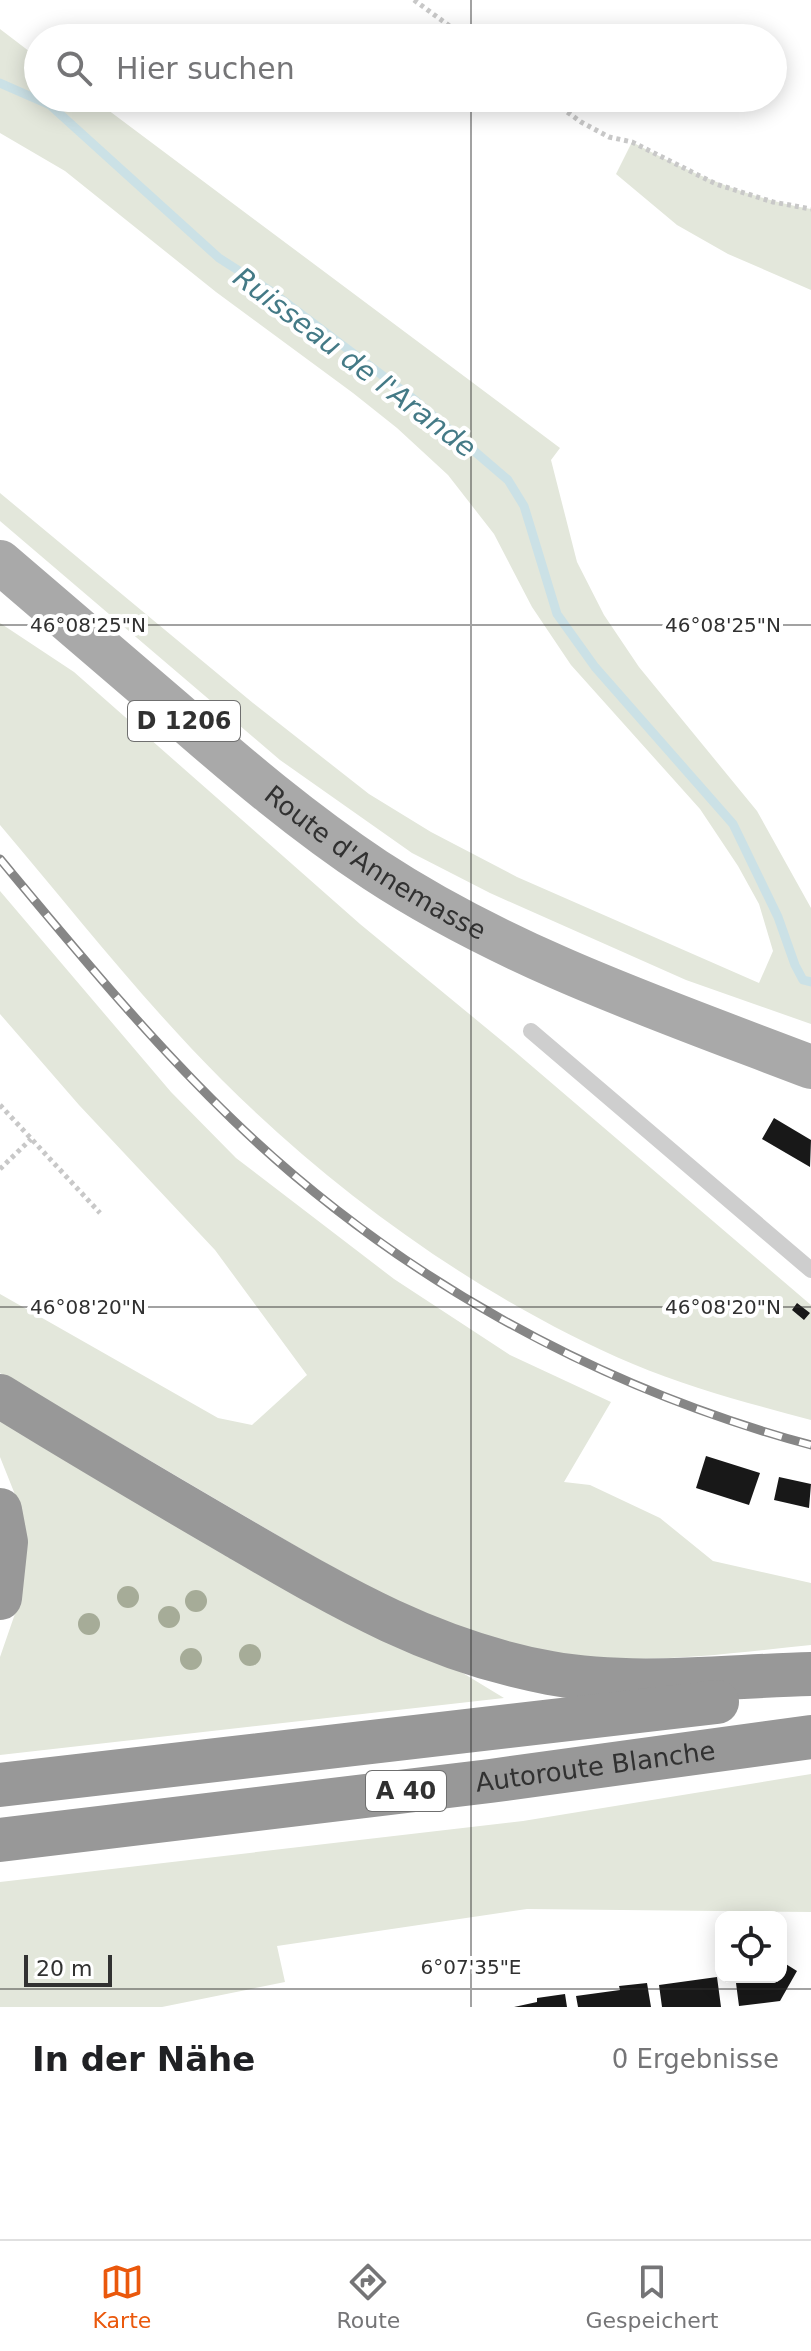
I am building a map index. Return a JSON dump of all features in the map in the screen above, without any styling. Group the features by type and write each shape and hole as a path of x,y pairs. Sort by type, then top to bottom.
{"highway":[{"path":"0,1396 334,1593 412,1632 457,1649 524,1667 581,1677 662,1679 811,1674"},
{"path":"0,1510 6,1542 0,1598"},
{"name":"Autoroute Blanche","path":"0,1785 563,1721 811,1689"},
{"name":"Autoroute Blanche","path":"0,1840 490,1781 811,1737"}],"main road":[{"name":"Route d'Annemasse","path":"0,562 246,774 309,824 376,870 440,909 553,966 811,1067"}],"lane":[{"path":"531,1031 811,1270"}],"path":[{"path":"414,0 447,24"},
{"path":"567,112 609,137 632,142 716,184 773,202 811,209"},
{"path":"0,1105 100,1213"},
{"path":"0,1169 31,1139"}],"shaded area":[{"path":"0,29 24,47 24,112 111,112 560,448 551,460 577,562 604,615 639,667 757,811 811,908 811,1024 686,980 490,893 412,853 280,760 0,521 0,493 253,703 369,794 431,832 517,877 759,983 773,951 759,904 738,866 700,809 571,665 532,607 494,534 448,475 353,393 216,292 65,171 0,133"},
{"path":"632,142 719,183 811,209 811,290 728,254 677,225 616,174"},
{"path":"0,623 74,672 360,924 513,1050 811,1305 811,1420 655,1373 522,1309 414,1241 363,1204 267,1123 222,1080 136,987 0,825"},
{"path":"0,891 171,1092 236,1158 394,1279 510,1355 611,1402 564,1482 590,1485 660,1518 713,1561 811,1583 811,1645 678,1657 599,1658 550,1652 455,1626 365,1585 0,1373 0,1294 218,1418 252,1425 307,1375 215,1250 79,1105 0,1014"},
{"path":"0,1420 448,1664 504,1698 0,1755 0,1657 18,1605 19,1514 0,1457"},
{"path":"811,1774 811,1912 527,1909 277,1946 285,1982 162,2007 0,2007 0,1882 523,1821"}],"building":[{"path":"774,1118 811,1140 810,1167 762,1139"},
{"path":"797,1303 810,1313 804,1320 792,1310"},
{"path":"706,1456 760,1473 749,1505 696,1488"},
{"path":"779,1477 811,1484 809,1508 774,1500"},
{"path":"787,1965 797,1971 780,2001 739,2006 736,1983 787,1983"},
{"path":"715,1977 721,2007 662,2007 659,1985"},
{"path":"647,1983 651,2007 578,2007 576,1996"},
{"path":"565,1994 567,2007 514,2007 537,2002 537,1998"}],"waterway":[{"name":"Ruisseau de l'Arande","path":"0,83 24,94"},
{"name":"Ruisseau de l'Arande","path":"58,112 219,258 272,292 411,397 508,480 524,506 557,614 595,667 733,824 778,917 795,965 803,980 811,982"}],"railway":[{"path":"0,859 113,993 202,1089 295,1176 361,1228 430,1276 576,1358 652,1392 731,1421 811,1445"}]}
